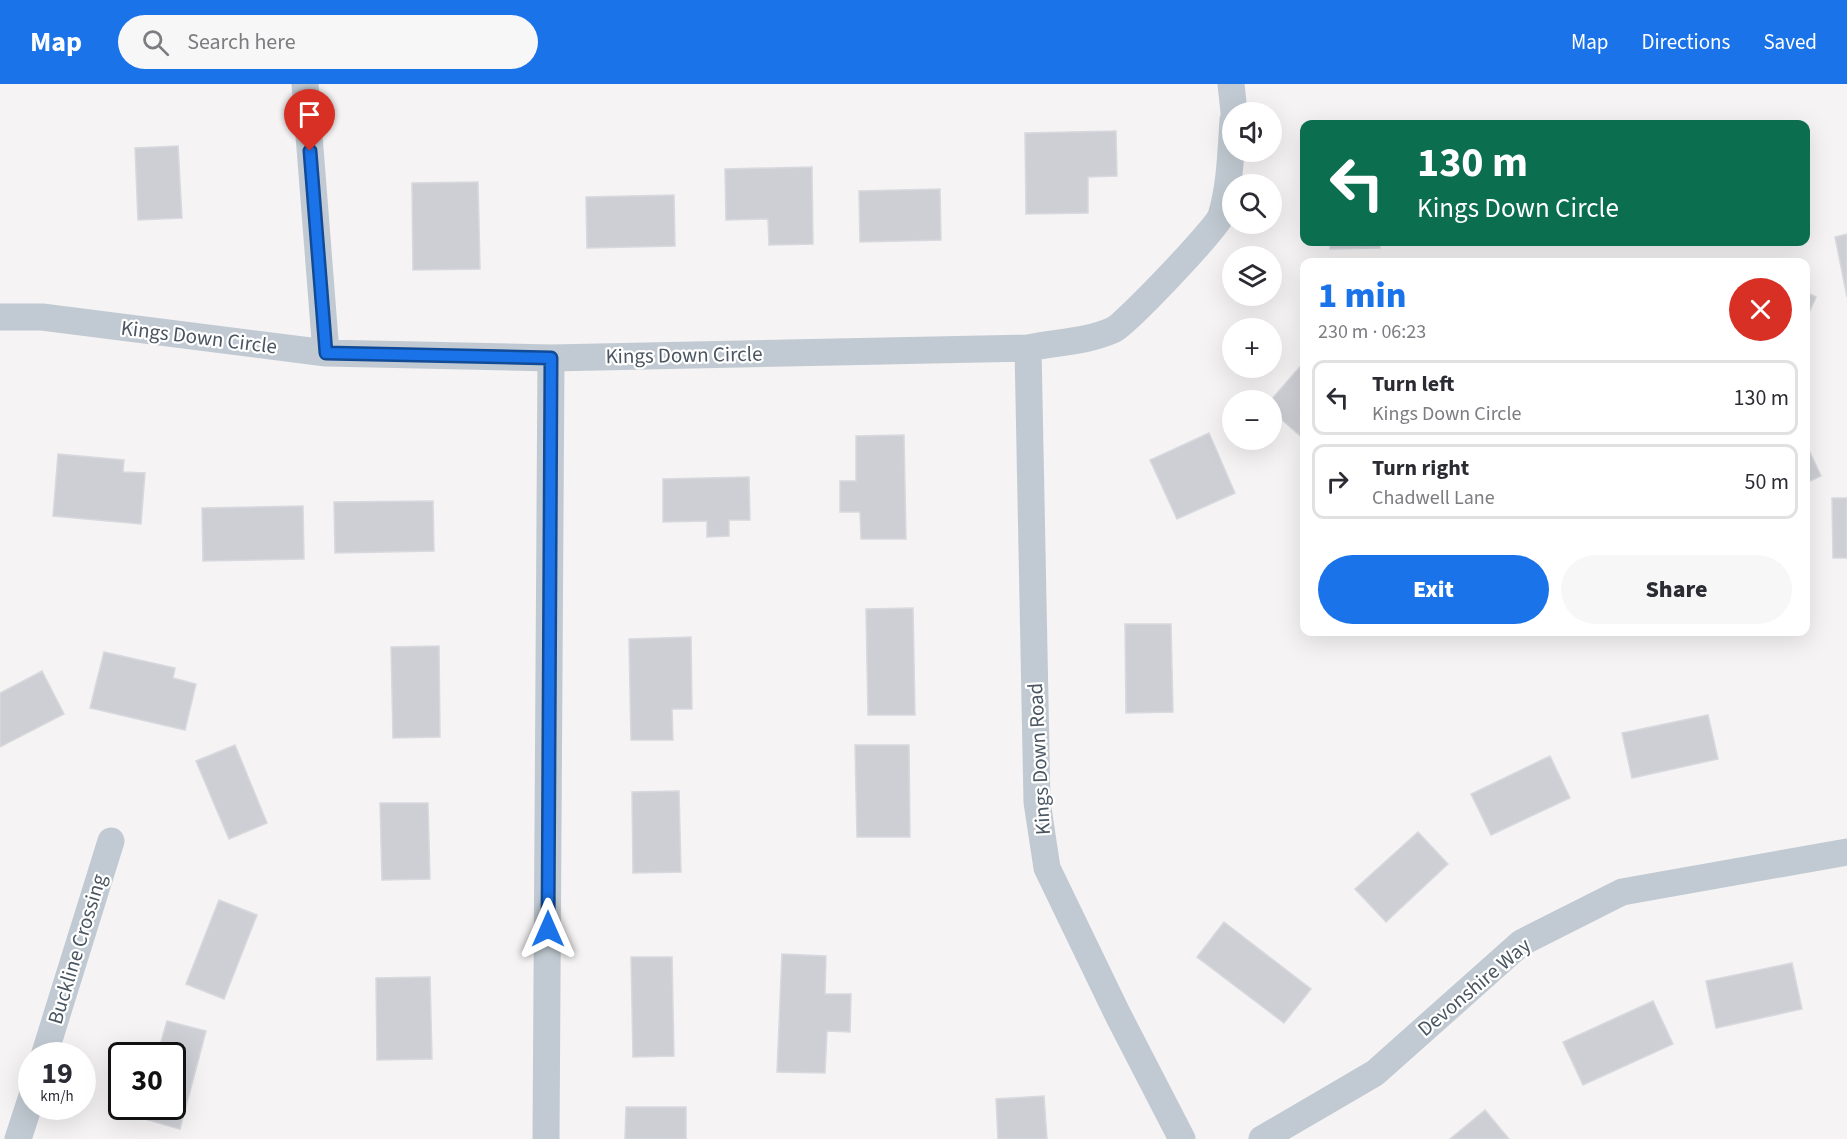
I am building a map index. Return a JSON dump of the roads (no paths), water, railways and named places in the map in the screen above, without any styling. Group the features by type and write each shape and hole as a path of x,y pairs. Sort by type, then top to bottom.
{"street":[{"path":"305,84 326,353"},
{"path":"1231,84 1233,102"},
{"name":"Kings Down Circle","path":"0,317 42,316 326,353 551,358 1028,348 1083,341 1116,329 1170,275 1220,218 1230,162"},
{"name":"Kings Down Road","path":"1028,348 1037,802 1047,868 1118,1015 1182,1139"},
{"path":"546,1139 551,358"},
{"name":"Buckline Crossing","path":"48,1042 111,841"},
{"name":"Devonshire Way","path":"1262,1139 1375,1073 1521,943 1622,892 1847,852"},
{"path":"18,1139 24,1120"}]}
